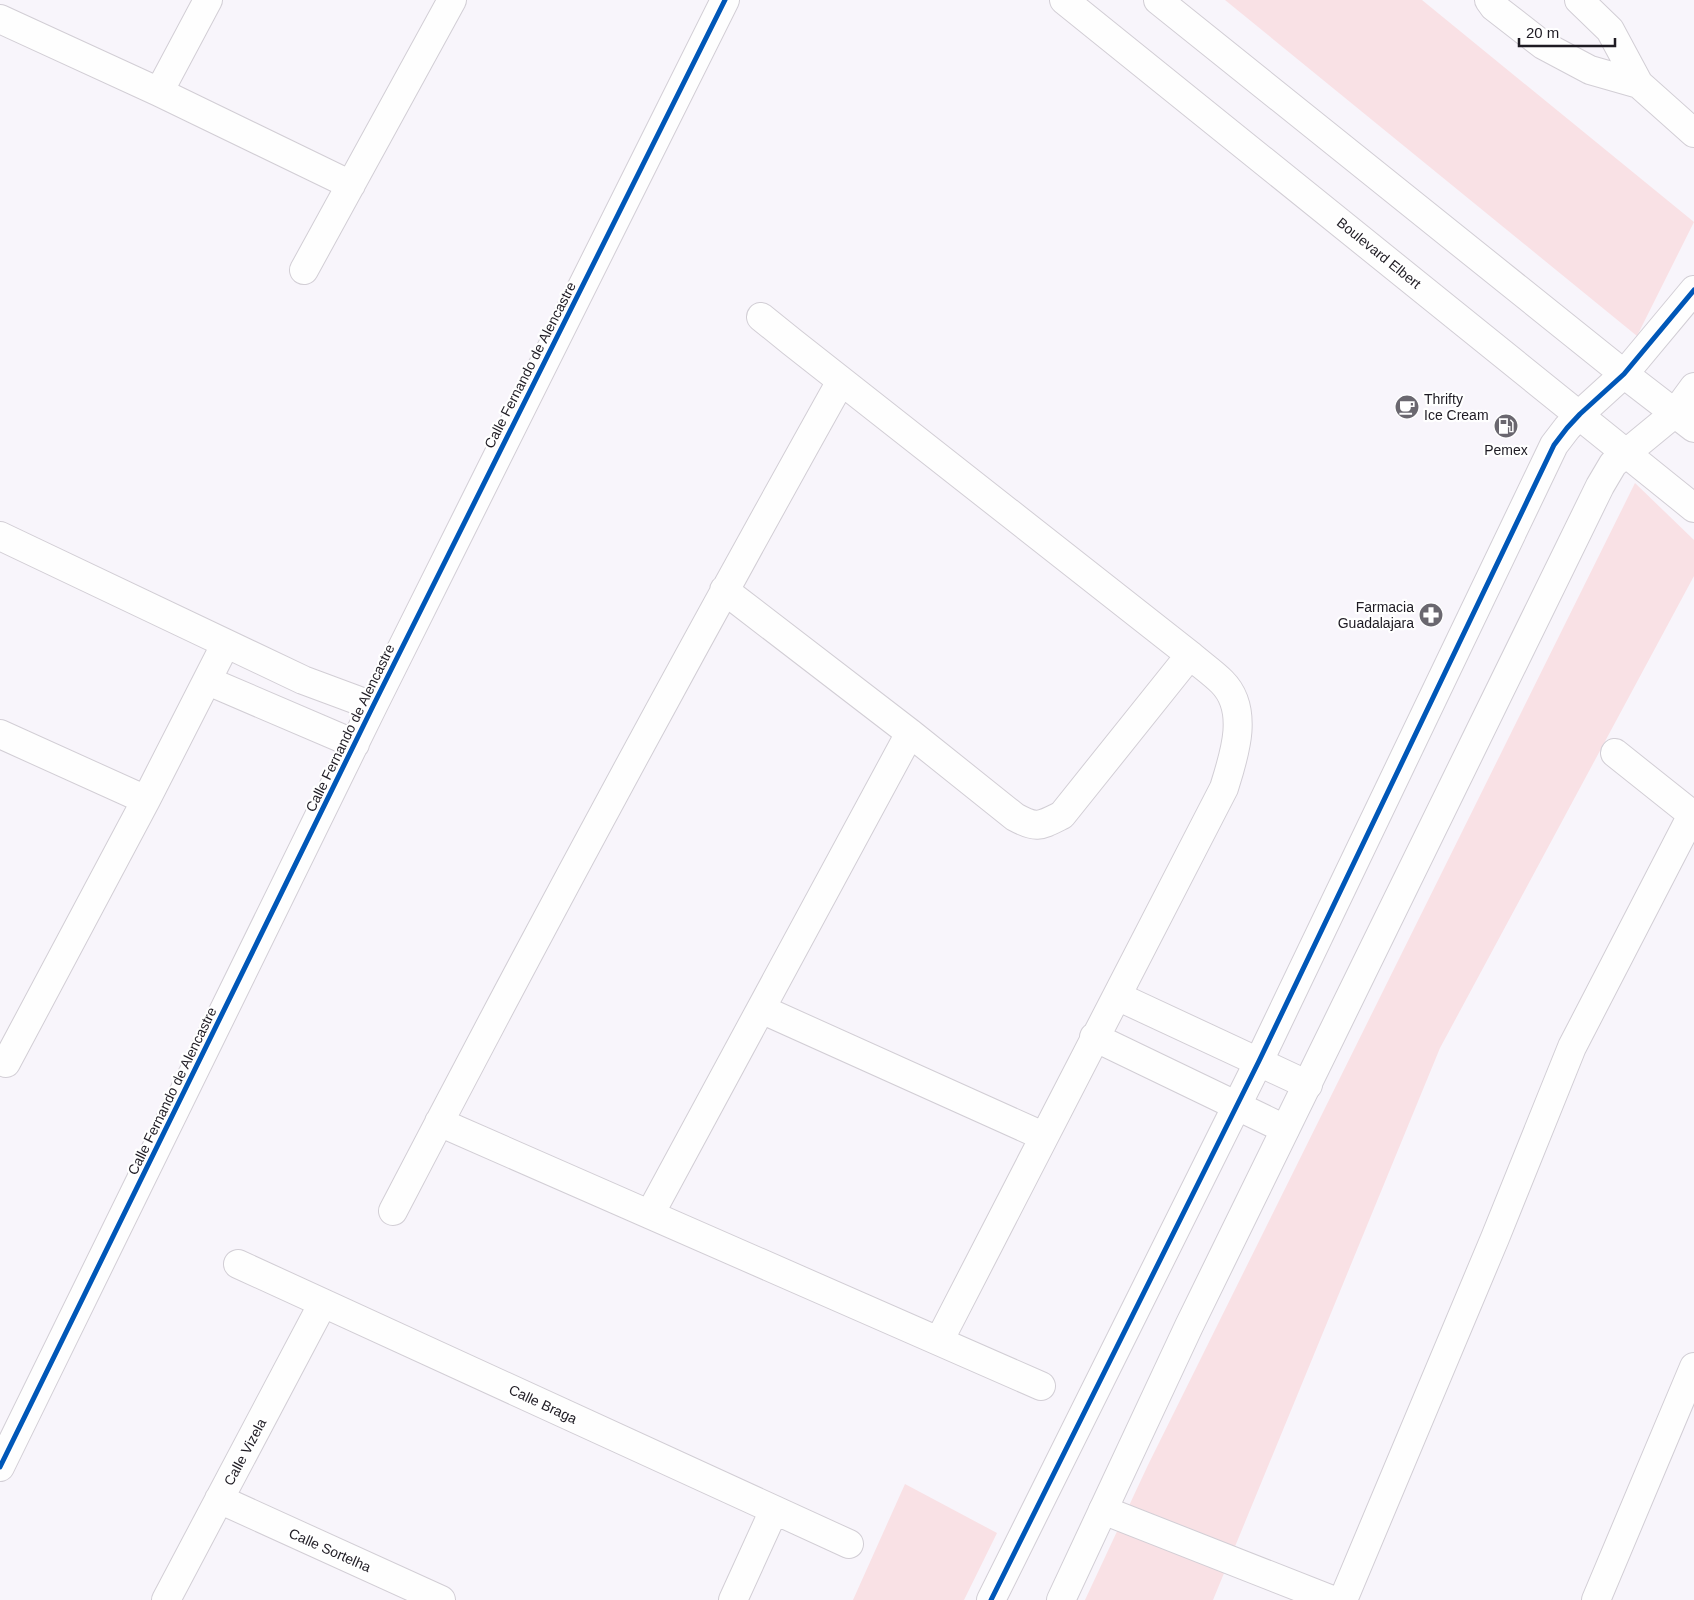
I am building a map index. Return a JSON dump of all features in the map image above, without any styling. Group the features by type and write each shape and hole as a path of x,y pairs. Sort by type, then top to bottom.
{"street":[{"path":"159,92 208,0"},
{"path":"304,270 452,0"},
{"name":"Calle Fernando de Alencastre","path":"0,1467 372,706 725,0"},
{"name":"Boulevard Elbert","path":"1064,0 1580,414 1694,508"},
{"path":"1158,0 1624,374 1685,420"},
{"path":"1489,0 1494,7 1543,45 1590,70 1639,84"},
{"path":"1579,0 1610,30 1639,84 1694,134"},
{"path":"0,19 159,92 351,185"},
{"path":"991,1600 1259,1062 1554,445 1580,414 1624,374 1694,290"},
{"path":"761,317 1190,655 1223,683 1233,698 1237,717 1235,753 1224,788 939,1341"},
{"path":"393,1211 724,590 841,381"},
{"path":"1060,1600 1189,1326 1600,486 1613,464 1626,453 1685,420 1694,387"},
{"path":"0,536 225,645 303,680 372,706"},
{"path":"724,590 910,733 1015,817 1029,825 1043,825 1062,815 1190,655"},
{"path":"0,1060 6,1063 146,800 225,645"},
{"path":"208,681 355,744"},
{"path":"650,1214 910,733"},
{"path":"0,734 146,800"},
{"path":"1343,1600 1495,1238 1572,1047 1693,815 1615,753"},
{"path":"1117,996 1308,1085"},
{"path":"761,1009 1043,1136"},
{"path":"1094,1038 1286,1129"},
{"path":"440,1122 1041,1386"},
{"name":"Calle Braga","path":"238,1264 849,1544"},
{"name":"Calle Vizela","path":"166,1600 323,1303"},
{"path":"1596,1600 1694,1366"},
{"name":"Calle Sortelha","path":"219,1499 441,1600"},
{"path":"733,1600 774,1510"},
{"path":"1103,1510 1332,1600"}],"shaded area":[{"path":"1225,0 1422,0 1694,222 1637,336"},
{"path":"1635,483 1694,540 1694,576 1440,1048 1213,1600 1085,1600 1148,1465"},
{"path":"905,1484 997,1533 964,1600 853,1600"}],"cycle path":[{"path":"0,1467 373,706 725,0"},
{"path":"991,1600 1259,1061 1554,445 1580,414 1624,374 1694,290"}],"place":[{"name":"Thrifty Ice Cream","path":"1407,407"},
{"name":"Pemex","path":"1506,426"},
{"name":"Farmacia Guadalajara","path":"1431,615"}]}
